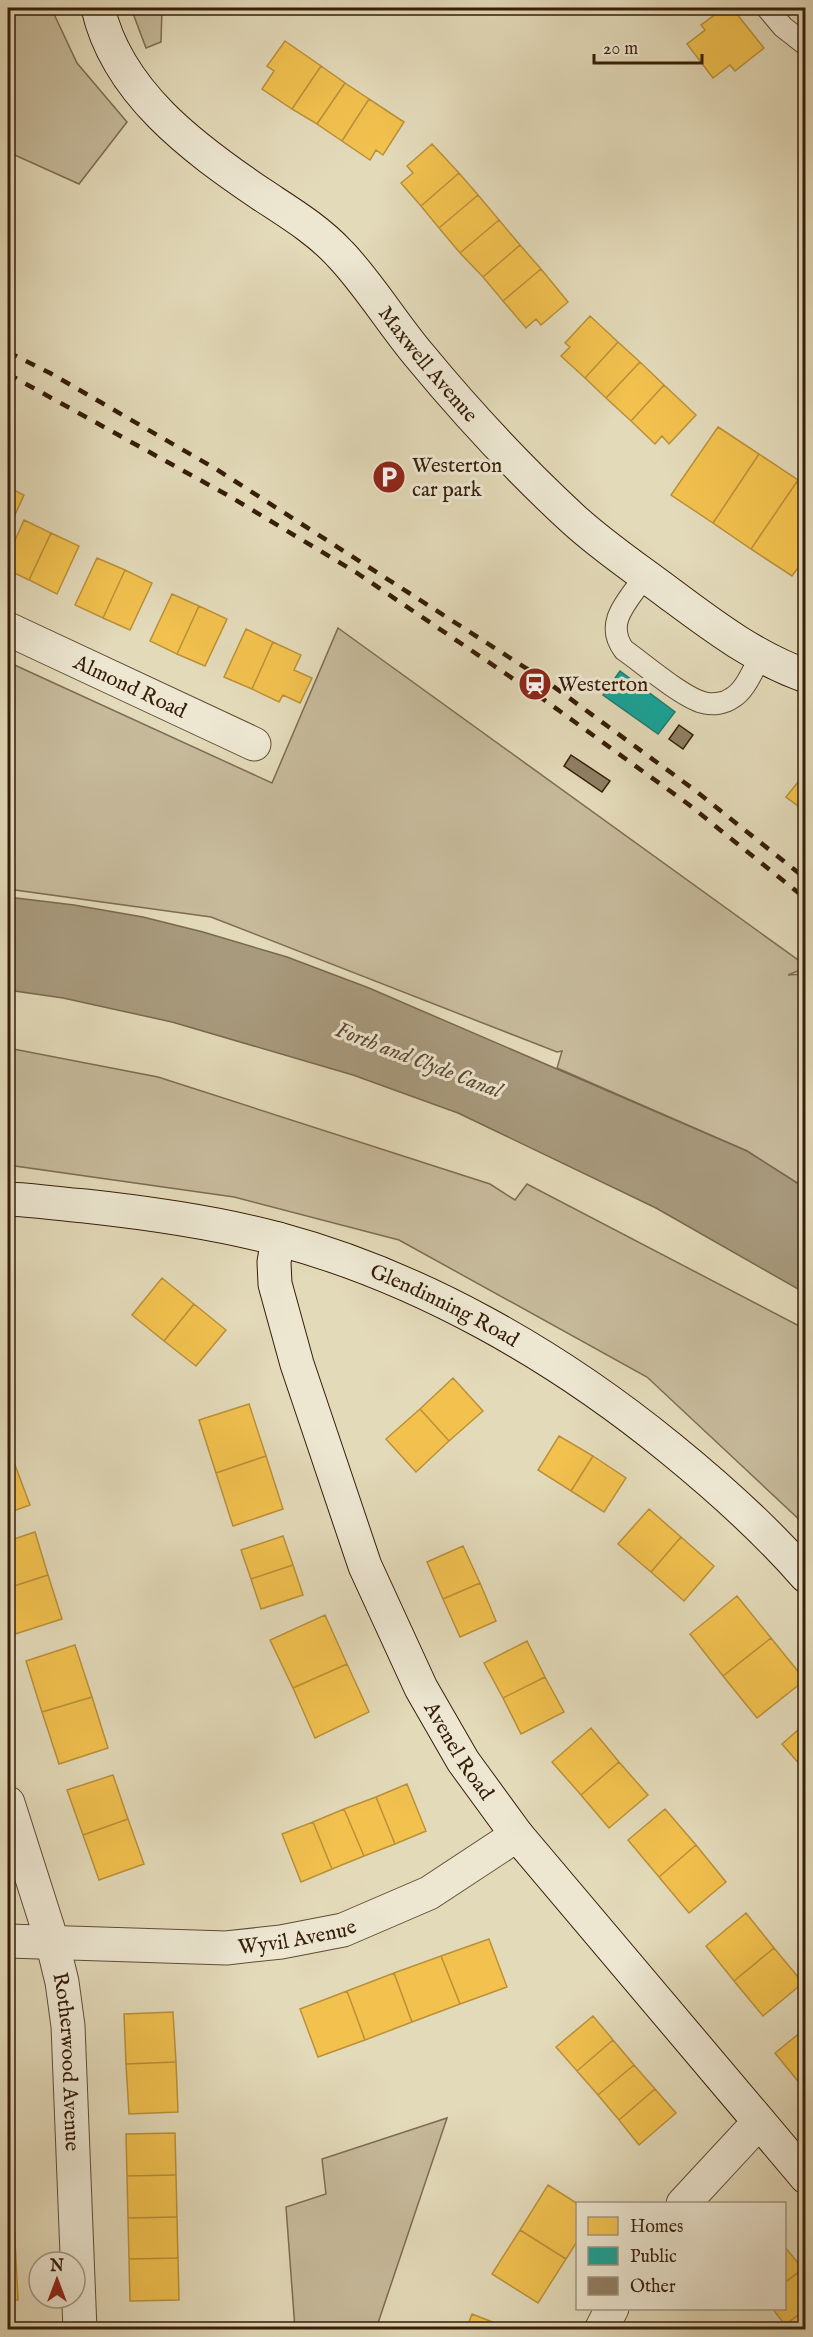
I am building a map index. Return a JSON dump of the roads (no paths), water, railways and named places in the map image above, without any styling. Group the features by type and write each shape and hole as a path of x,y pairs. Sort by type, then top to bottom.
{"street":[{"name":"Maxwell Avenue","path":"98,8 115,53 135,84 159,113 192,145 308,226 340,253 418,355 459,402 574,520 717,630 761,656 806,676"},
{"name":"Almond Road","path":"8,629 254,744"},
{"name":"Glendinning Road","path":"8,1199 111,1209 186,1220 278,1239 342,1260 435,1298 546,1358 638,1422 717,1486 806,1576"},
{"name":"Avenel Road","path":"278,1239 274,1262 275,1284 297,1364 364,1566 421,1688 463,1761 517,1835 806,2177"},
{"name":"Rotherwood Avenue","path":"8,1803 62,1982 68,2026 80,2330"},
{"name":"Wyvil Avenue","path":"8,1941 226,1948 281,1942 343,1930 429,1893 517,1835"},
{"path":"685,2202 759,2122"},
{"path":"601,2330 611,2310"}],"lane":[{"path":"767,8 783,27 806,45"},
{"path":"645,576 616,619 615,633 624,650 689,696 704,703 717,704 733,698 742,689 761,656"}],"water":[{"name":"Forth and Clyde Canal","path":"8,897 143,917 287,957 369,988 747,1151 805,1188 805,1293 656,1208 458,1113 353,1075 172,1022 63,998 8,990"}],"railway":[{"path":"8,352 50,373 216,469 546,681 696,791 806,879"},
{"path":"8,374 229,496 357,573 543,699 688,804 806,899"}],"place":[{"name":"Westerton car park","path":"389,477"},
{"name":"Westerton","path":"535,684"}]}
